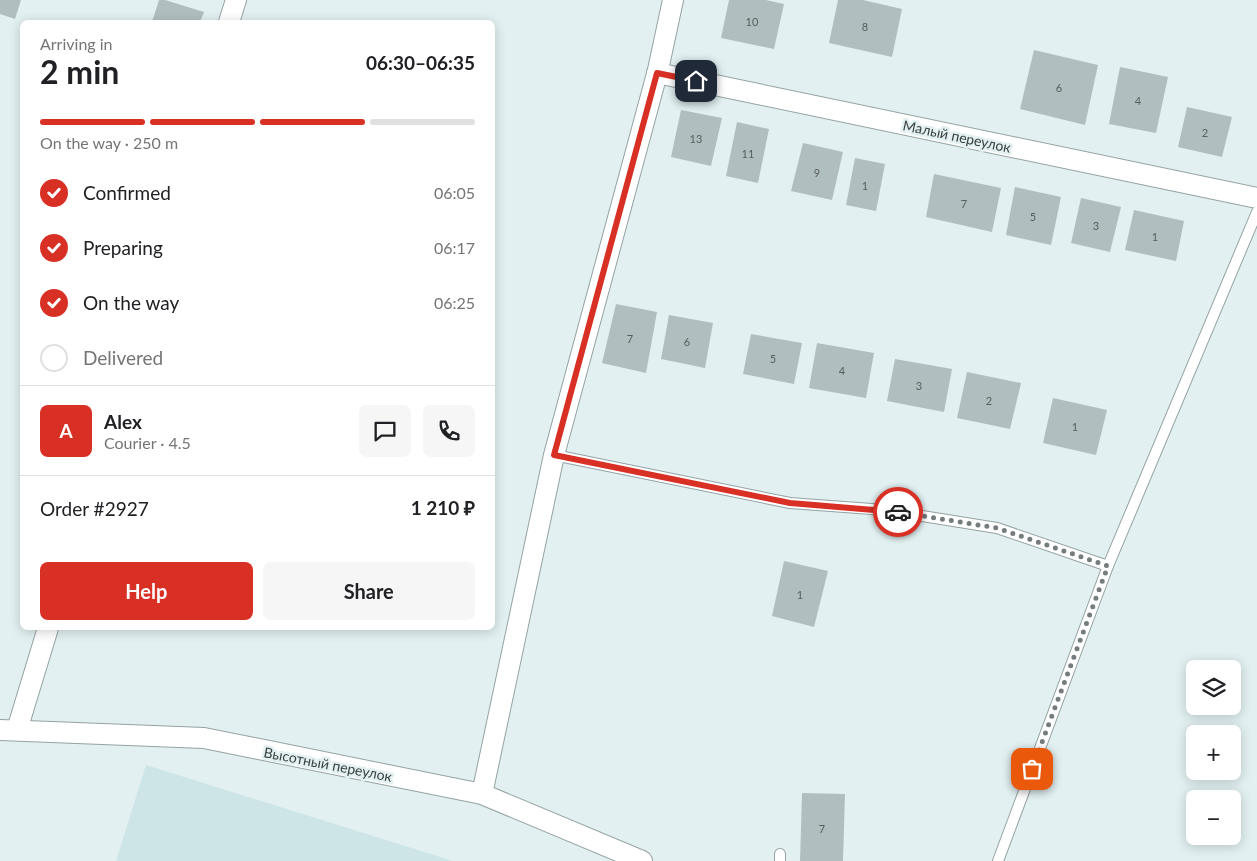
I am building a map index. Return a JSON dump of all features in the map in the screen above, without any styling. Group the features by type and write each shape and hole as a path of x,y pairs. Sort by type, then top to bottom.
{"street":[{"path":"230,20 236,0"},
{"path":"482,794 554,455 657,73 673,0"},
{"name":"Малый переулок","path":"657,73 1257,198"},
{"path":"9,730 47,630"},
{"name":"Высотный переулок","path":"9,730 204,738 482,794 642,861"}],"lane":[{"path":"998,861 1108,566 1257,212"},
{"path":"554,455 790,503 886,510 997,528 1108,566"}],"shaded area":[{"path":"146,765 453,861 116,861"}],"building":[{"path":"0,0 21,0 15,19 0,14"},
{"path":"159,0 165,0 204,12 201,20 153,20"},
{"path":"729,0 766,0 784,4 774,49 721,38"},
{"path":"838,0 863,0 902,9 892,57 829,43"},
{"path":"1034,50 1098,65 1085,125 1020,109"},
{"path":"1120,67 1168,77 1156,133 1109,124"},
{"path":"1187,107 1232,117 1222,157 1178,147"},
{"path":"681,110 722,118 711,166 671,157"},
{"path":"737,122 769,129 758,183 726,176"},
{"path":"803,143 843,152 832,200 791,191"},
{"path":"855,158 885,164 876,211 846,205"},
{"path":"934,174 1001,188 992,232 926,217"},
{"path":"1015,187 1061,197 1051,245 1006,235"},
{"path":"1081,198 1121,207 1110,252 1071,243"},
{"path":"1134,210 1184,221 1176,261 1125,250"},
{"path":"616,304 657,312 646,373 602,363"},
{"path":"669,315 713,323 705,368 661,359"},
{"path":"751,334 802,343 794,384 743,374"},
{"path":"817,343 874,353 866,398 809,388"},
{"path":"895,359 952,369 944,412 887,401"},
{"path":"967,372 1021,383 1010,429 957,418"},
{"path":"1053,398 1107,410 1096,455 1043,443"},
{"path":"784,561 828,571 814,627 772,616"},
{"path":"802,793 845,794 843,861 800,861"}],"way so far":[{"path":"898,512 997,528 1108,566 1032,769"}],"route":[{"path":"696,81 657,73 554,455 790,503 898,512"}]}
